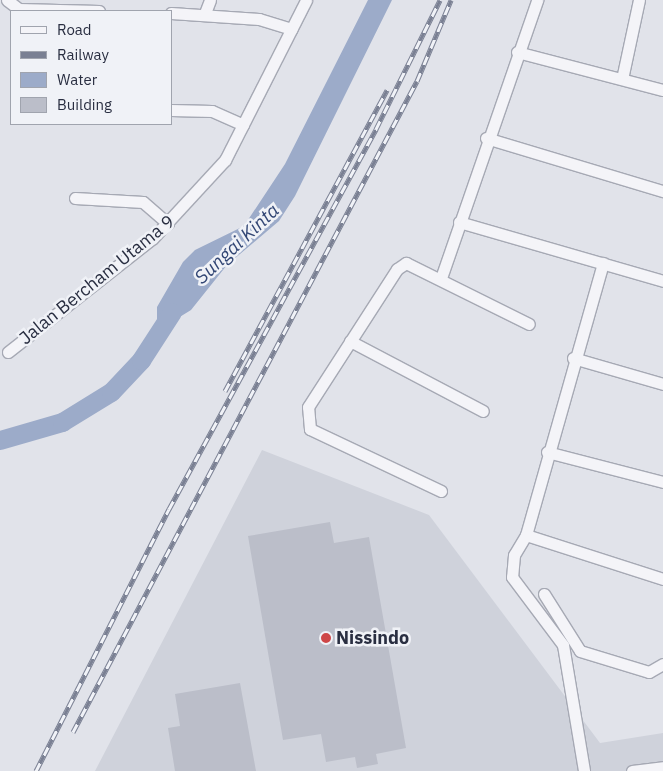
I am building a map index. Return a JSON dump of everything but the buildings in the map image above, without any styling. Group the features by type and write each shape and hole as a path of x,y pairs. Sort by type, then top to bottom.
{"street":[{"path":"204,13 210,0"},
{"name":"Jalan Bercham Utama 9","path":"8,352 168,224 225,160 306,0"},
{"path":"441,278 486,138 536,0"},
{"path":"622,79 639,0"},
{"path":"8,3 78,10"},
{"path":"172,13 204,13 259,19 292,29"},
{"path":"518,52 663,90"},
{"path":"172,110 212,111 243,125"},
{"path":"486,138 663,191"},
{"path":"75,198 143,202 168,224"},
{"path":"459,222 663,280"},
{"path":"441,491 310,428 308,407 397,268 406,263 441,278 529,324"},
{"path":"584,771 564,651 512,577 514,555 526,535 573,358 603,263"},
{"path":"350,341 483,411"},
{"path":"573,358 663,384"},
{"path":"547,452 663,482"},
{"path":"526,535 663,579"},
{"path":"544,594 580,651 649,672 661,666"},
{"path":"632,771 663,767"}],"shaded area":[{"path":"262,450 429,515 600,743 663,733 663,771 95,771"}],"water":[{"name":"Sungai Kinta","path":"368,0 392,0 295,196 279,221 227,265 191,310 157,331 157,307 183,262 195,250 244,226 285,164"}],"waterway":[{"name":"Sungai Kinta","path":"0,440 62,422 111,392 141,360 172,312"}],"railway":[{"path":"36,771 169,509 376,129 440,0"},
{"path":"73,732 417,81 451,0"},
{"path":"225,391 387,90"}],"place":[{"name":"Nissindo","path":"326,638"}]}
